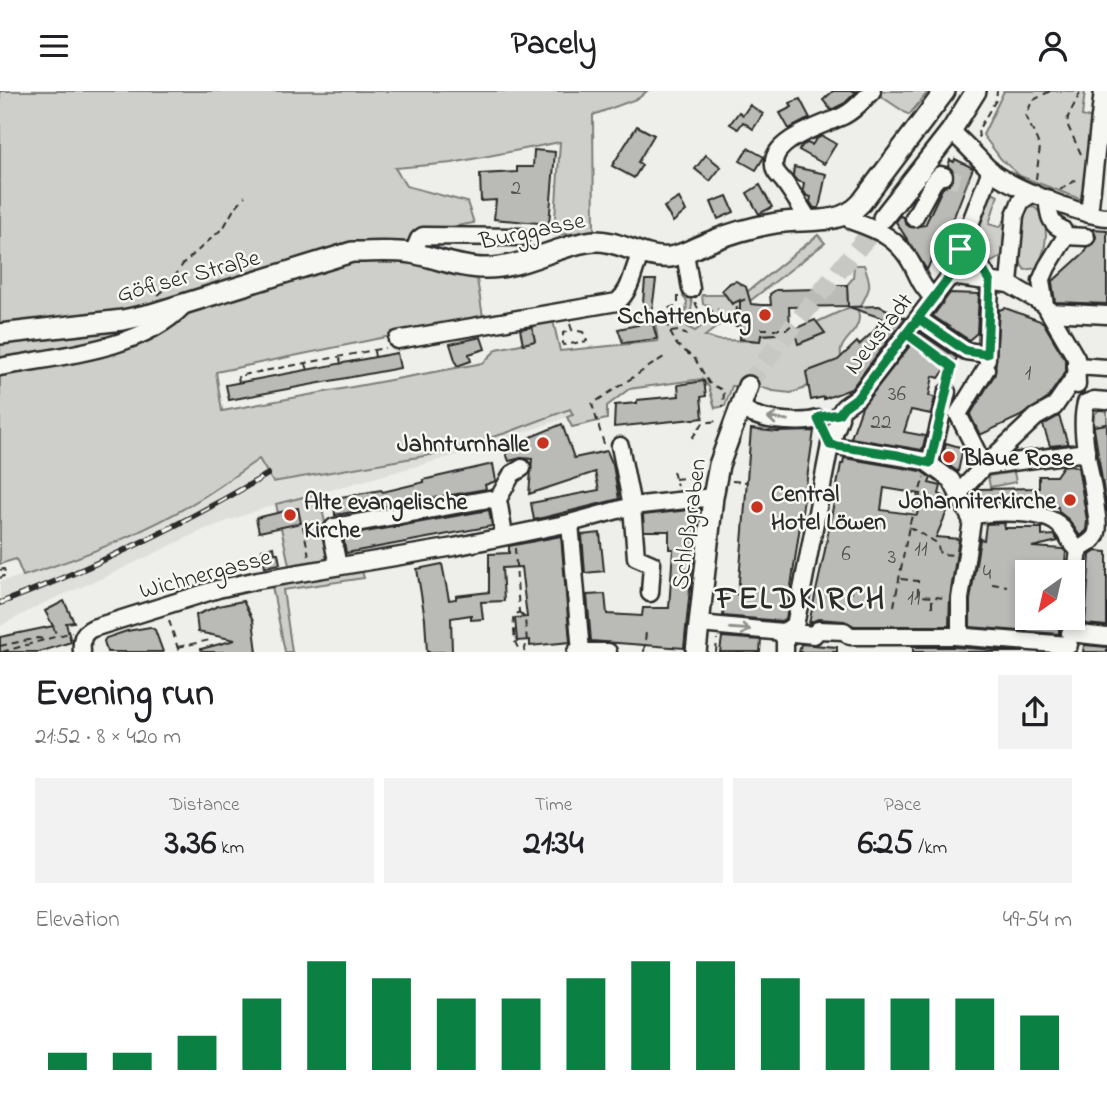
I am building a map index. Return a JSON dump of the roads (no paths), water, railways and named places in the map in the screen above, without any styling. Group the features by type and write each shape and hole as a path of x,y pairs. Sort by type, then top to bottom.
{"main road":[{"name":"Burggasse","path":"385,251 485,268 524,261 589,241 608,241 642,252 670,257 741,229 847,215 856,208 945,91"},
{"path":"883,218 951,131 976,91"},
{"name":"Göfiser Straße","path":"0,334 122,320 183,306 352,253 385,251"},
{"name":"Schloßgraben","path":"696,652 705,497 748,386"}],"street":[{"path":"808,220 778,175 774,158 785,143 842,117 855,109 872,91"},
{"path":"1082,560 1085,546 1098,529 1083,426 1086,403 1078,392 1076,358 1047,309 1041,282 1064,232 1082,212 1103,91"},
{"path":"951,131 1010,183 1082,212 1107,217"},
{"name":"Neustadt","path":"781,633 795,626 830,444 837,429 839,414 858,397 950,276 975,187 987,165"},
{"path":"914,218 933,183 940,176 944,176"},
{"path":"1040,196 1051,221 1057,227 1064,232 1086,237"},
{"path":"1009,284 1015,215 1021,201 1040,196"},
{"path":"852,221 874,228 897,243 909,259 922,286 934,298"},
{"path":"412,254 419,239 424,236 521,237"},
{"path":"397,340 617,302 629,289 634,265 642,252"},
{"path":"685,253 691,289"},
{"path":"930,463 958,394 987,361 990,282 976,258 958,254"},
{"path":"950,276 1009,284 1047,309 1107,315"},
{"path":"0,367 108,346 141,334 173,316 183,306"},
{"path":"919,319 966,351 987,361"},
{"path":"1076,371 1107,368"},
{"path":"959,493 1036,417 1054,407 1076,371"},
{"path":"958,394 958,414 984,466"},
{"path":"1086,403 1094,400 1107,401"},
{"path":"740,406 753,415 768,418 811,421 839,414"},
{"path":"818,419 817,422 830,444 930,463 951,480 971,516 971,537 956,641"},
{"path":"612,445 632,506 636,557 652,564 650,593"},
{"path":"984,466 1087,455"},
{"path":"509,535 497,501 512,474 522,468"},
{"name":"Wichnergasse","path":"82,652 81,640 86,632 251,581 570,523 632,506 705,497"},
{"path":"338,566 331,533 334,527 489,499 497,501"},
{"path":"971,516 1044,516 1064,529 1070,543 1085,546"},
{"path":"570,523 581,652"},
{"path":"699,624 781,633 814,635 818,630 844,631 850,636 956,641 1107,637"},
{"path":"781,633 785,639 785,652"},
{"path":"576,652 608,652"}],"tunnel":[{"path":"944,176 967,184"},
{"path":"748,386 778,344 883,218"}],"railway":[{"path":"0,603 137,544 268,474"}],"place":[{"name":"Schattenburg","path":"765,315"},
{"name":"Jahnturnhalle","path":"543,443"},
{"name":"Blaue Rose","path":"949,457"},
{"name":"Johanniterkirche","path":"1070,500"},
{"name":"Central Hotel Löwen","path":"757,507"},
{"name":"Alte evangelische Kirche","path":"290,515"}],"district":[{"name":"FELDKIRCH","path":"801,597"}]}
